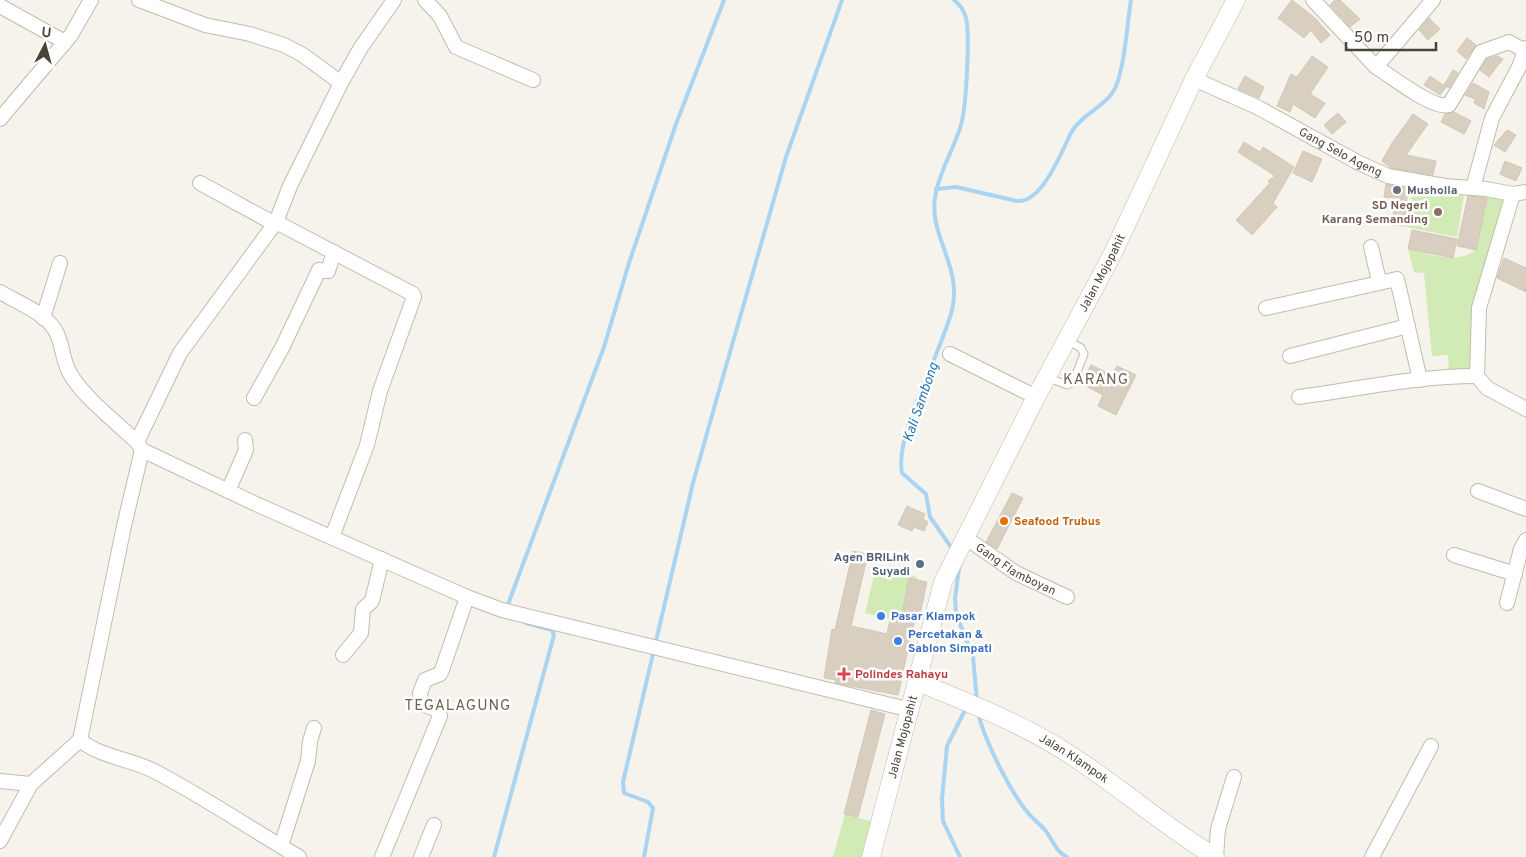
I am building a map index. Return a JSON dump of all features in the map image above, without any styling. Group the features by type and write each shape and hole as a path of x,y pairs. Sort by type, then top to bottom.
{"street":[{"path":"0,119 65,42 91,0"},
{"path":"139,0 205,25 250,34 284,45 303,55 341,83"},
{"path":"0,841 31,784 80,740 139,446 180,353 275,223 290,186 341,83 360,49 394,0"},
{"path":"425,0 440,16 456,47 533,80"},
{"name":"Jalan Mojopahit","path":"871,857 911,710 941,587 952,561 965,540 1036,397 1114,253 1194,78 1236,0"},
{"path":"1313,0 1376,67 1432,103 1443,106 1449,105 1481,52 1509,42 1526,50 1492,118 1473,188"},
{"path":"1376,67 1433,0"},
{"path":"0,6 65,42"},
{"name":"Gang Selo Ageng","path":"1194,78 1258,107 1359,163 1388,176 1427,184 1520,193"},
{"path":"200,183 413,294 414,297 380,391 367,445 332,537"},
{"path":"1520,193 1479,308 1477,376 1487,388 1526,409"},
{"path":"1371,247 1371,254 1379,281"},
{"path":"254,398 282,348 319,270 328,271 334,252"},
{"path":"43,318 60,264"},
{"path":"1266,308 1379,281 1397,279 1420,380"},
{"path":"0,292 50,322 58,336 65,364 82,390 139,446 228,491 467,598 508,612 911,710"},
{"path":"1290,356 1408,326"},
{"path":"950,354 1036,397"},
{"path":"1299,397 1434,377 1477,376"},
{"path":"228,491 246,450 245,440"},
{"path":"1478,491 1526,509"},
{"name":"Gang Flamboyan","path":"965,540 1016,573 1067,597"},
{"path":"1507,603 1521,549 1526,540"},
{"path":"1454,555 1515,574"},
{"path":"343,655 361,634 363,609 372,600 382,559"},
{"path":"382,857 439,719 440,714 436,709 420,704 422,688 425,680 440,674 442,670 467,598"},
{"name":"Jalan Klampok","path":"918,682 987,712 1068,753 1161,822 1215,857"},
{"path":"281,846 308,761 314,728"},
{"path":"80,740 90,748 124,758 155,772 300,857"},
{"path":"1372,857 1431,746"},
{"path":"1215,857 1218,828 1234,777"},
{"path":"0,781 31,784"},
{"path":"421,857 434,825"}],"lane":[{"path":"1047,377 1067,385 1073,382 1084,354 1081,348 1066,340"}],"green space":[{"path":"1414,187 1464,196 1457,237 1406,227"},
{"path":"1488,194 1503,197 1504,200 1471,369 1449,373 1448,355 1432,356 1424,273 1414,272 1408,249 1451,258 1460,257 1476,250"},
{"path":"876,567 917,577 906,623 865,613"},
{"path":"845,814 873,822 864,857 833,857"}],"building":[{"path":"1292,0 1315,18 1330,35 1321,43 1311,30 1304,38 1278,18"},
{"path":"1335,0 1340,0 1360,19 1350,27 1330,5"},
{"path":"1429,18 1440,29 1428,40 1419,30"},
{"path":"1467,38 1476,45 1466,59 1457,51"},
{"path":"1312,56 1328,67 1310,94 1325,103 1315,118 1293,104 1290,112 1277,106 1291,74 1297,77"},
{"path":"1497,56 1503,59 1489,77 1480,70 1487,59"},
{"path":"1453,70 1458,73 1449,88 1444,85"},
{"path":"1245,76 1264,87 1259,98 1238,89"},
{"path":"1430,76 1446,87 1440,95 1424,85"},
{"path":"1473,83 1489,92 1484,109 1474,103 1475,99 1465,95"},
{"path":"1454,112 1471,121 1464,134 1441,122 1445,114"},
{"path":"1338,113 1346,122 1332,134 1324,125"},
{"path":"1413,114 1428,124 1406,155 1436,161 1433,175 1391,168 1382,161 1392,143"},
{"path":"1507,130 1516,135 1505,152 1494,145"},
{"path":"1244,142 1260,152 1263,147 1294,167 1273,203 1277,207 1252,235 1236,220 1270,183 1268,181 1275,176 1238,152"},
{"path":"1303,151 1322,159 1312,182 1293,173"},
{"path":"1505,161 1522,168 1516,181 1500,174"},
{"path":"1386,184 1408,188 1404,226 1392,225 1395,198 1384,197"},
{"path":"1468,196 1487,198 1476,250 1457,246"},
{"path":"1412,230 1457,239 1453,258 1408,249"},
{"path":"1504,258 1526,268 1526,292 1497,278"},
{"path":"1091,365 1112,375 1117,366 1136,375 1116,415 1098,406 1103,395 1082,384"},
{"name":"Seafood Trubus","path":"1012,493 1023,498 997,549 986,542"},
{"path":"907,506 925,514 923,519 928,522 924,531 914,527 912,531 898,525"},
{"path":"853,551 868,554 851,626 887,634 890,620 896,621 898,613 902,614 909,578 927,582 919,619 915,618 898,695 835,683 836,680 824,678 832,629 835,630"},
{"path":"871,710 885,714 858,817 844,814"}],"waterway":[{"path":"507,607 604,347 629,263 676,124 724,0"},
{"path":"644,857 653,808 648,802 624,793 623,782 693,483 786,157 842,0"},
{"name":"Kali Sambong","path":"953,550 930,517 926,494 902,473 901,457 905,437 920,393 947,327 954,294 953,278 936,222 934,207 938,183 961,125 965,103 968,52 967,23 963,11 954,0"},
{"path":"936,189 956,187 1017,201 1035,194 1050,175 1075,126 1101,105 1116,86 1124,56 1131,0"},
{"name":"Kali Sambong","path":"960,562 955,598 956,614 973,657 977,701"},
{"path":"494,857 554,635 552,630 526,623"},
{"path":"960,857 943,821 942,799 947,746 967,706"},
{"name":"Kali Sambong","path":"978,713 992,751 1014,793 1029,814 1045,830 1057,848 1067,857"}],"place":[{"name":"Musholla","path":"1397,190"},
{"name":"SD Negeri Karang Semanding","path":"1438,212"},
{"name":"Seafood Trubus","path":"1004,521"},
{"name":"Agen BRILink Suyadi","path":"920,564"},
{"name":"Pasar Klampok","path":"881,616"},
{"name":"Percetakan & Sablon Simpati","path":"898,641"},
{"name":"Polindes Rahayu","path":"844,674"}],"district":[{"name":"KARANG","path":"1096,379"},
{"name":"TEGALAGUNG","path":"458,705"}]}
